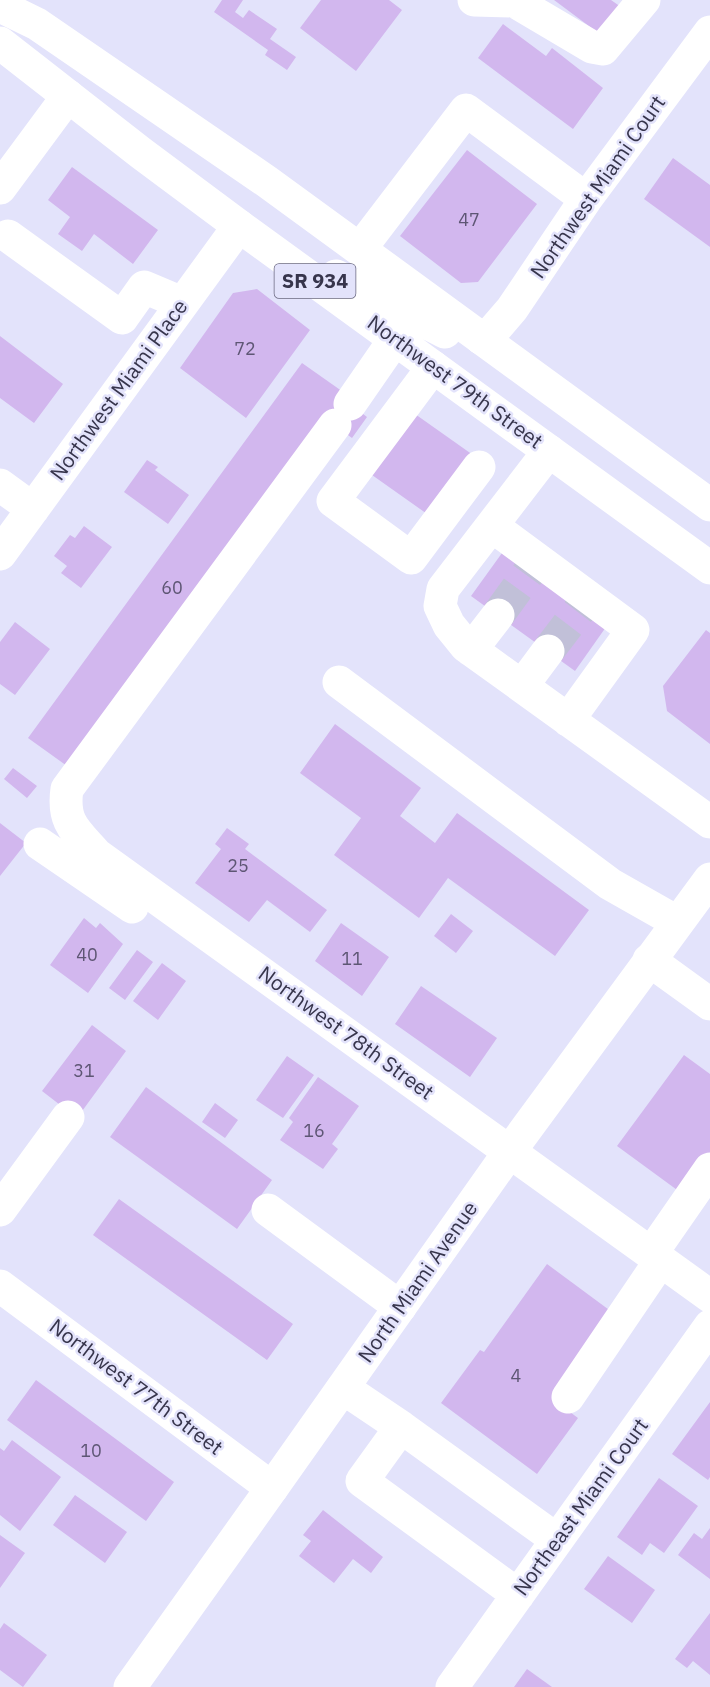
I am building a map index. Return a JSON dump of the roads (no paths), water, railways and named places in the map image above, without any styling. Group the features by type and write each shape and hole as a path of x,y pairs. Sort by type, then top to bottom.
{"main road":[{"path":"475,0 514,1 592,47 603,49 644,0"},
{"path":"0,6 37,24 266,182 710,505"},
{"name":"Northwest Miami Court","path":"481,339 493,331 512,309 586,199 710,32"},
{"name":"Northwest 79th Street","path":"0,43 238,226 710,568"},
{"path":"0,188 68,96"},
{"path":"360,249 466,110 586,199"},
{"path":"238,226 443,331 458,337 481,339"},
{"name":"Northwest Miami Place","path":"0,554 238,226"},
{"path":"8,236 122,318 144,287 182,303"},
{"name":"Northwest 78th Street","path":"395,339 342,415 68,789 65,805 70,824 97,855 710,1296"},
{"path":"434,367 333,501 411,558 479,466"},
{"path":"549,451 443,589 440,606 449,625 471,650 710,822"},
{"path":"0,485 33,509"},
{"path":"492,526 533,566 584,603 633,630 568,720"},
{"path":"471,650 498,615"},
{"path":"522,686 548,651"},
{"path":"339,682 610,884 677,922"},
{"path":"40,844 159,925 168,925 181,914"},
{"name":"North Miami Avenue","path":"130,1687 510,1151 710,879"},
{"path":"649,960 710,1004"},
{"path":"0,1210 68,1117"},
{"path":"568,1397 710,1169"},
{"path":"268,1210 400,1307"},
{"name":"Northwest 77th Street","path":"0,1286 272,1488"},
{"name":"Northeast Miami Court","path":"453,1687 710,1326"},
{"path":"343,1388 557,1540"},
{"path":"401,1427 362,1481 518,1595"}],"tunnel":[{"path":"498,615 529,572"},
{"path":"548,651 580,609"}]}
